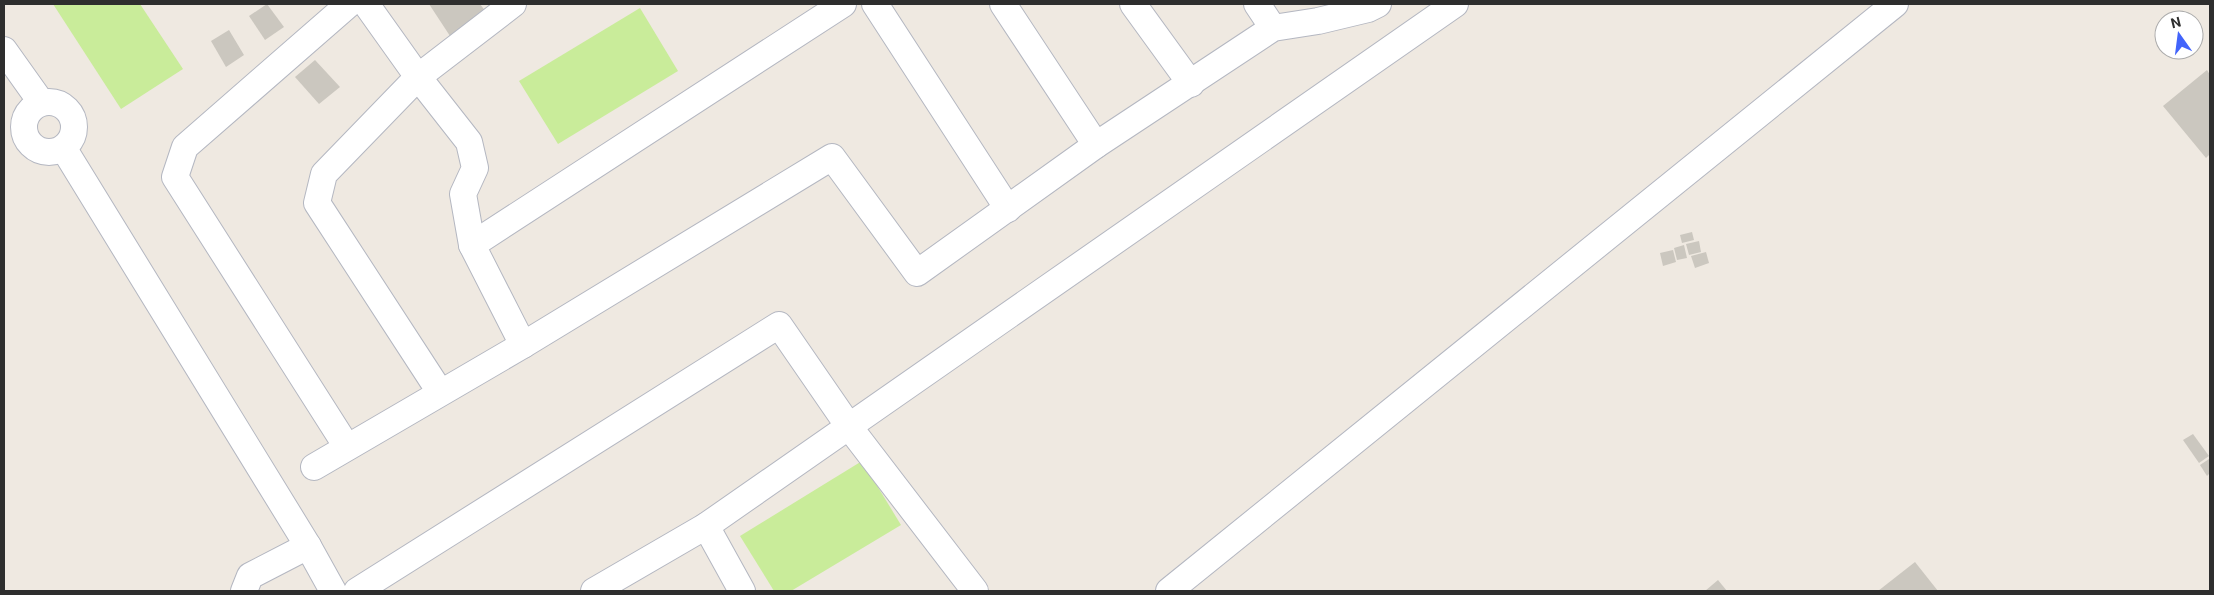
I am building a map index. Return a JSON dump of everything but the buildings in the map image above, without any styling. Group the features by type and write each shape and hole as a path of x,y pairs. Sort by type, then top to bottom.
{"street":[{"path":"347,447 175,177 185,148 349,4"},
{"path":"366,4 418,77 469,142 475,168 463,194 472,245 523,345"},
{"path":"440,392 316,203 324,174 418,77 512,4"},
{"path":"472,245 843,4"},
{"path":"875,4 1008,209"},
{"path":"1003,4 1096,145"},
{"path":"1133,4 1191,84"},
{"path":"1257,4 1273,28"},
{"path":"314,467 523,345 832,157 917,273 1096,145 1273,28 1318,21 1368,9 1378,4"},
{"path":"594,591 706,526 850,428 1455,4"},
{"path":"1168,591 1895,4"},
{"path":"4,50 41,102"},
{"path":"41,102 59,103 73,115 75,133 64,149 47,154 13,135 27,113 41,102"},
{"path":"64,149 308,546 333,591"},
{"path":"357,591 779,325 963,587"},
{"path":"706,526 742,591"},
{"path":"244,591 250,576 308,546"}],"green space":[{"path":"53,4 140,4 183,69 121,109"},
{"path":"640,8 678,71 558,144 519,81"},
{"path":"862,461 901,525 791,591 774,591 740,536"}]}
